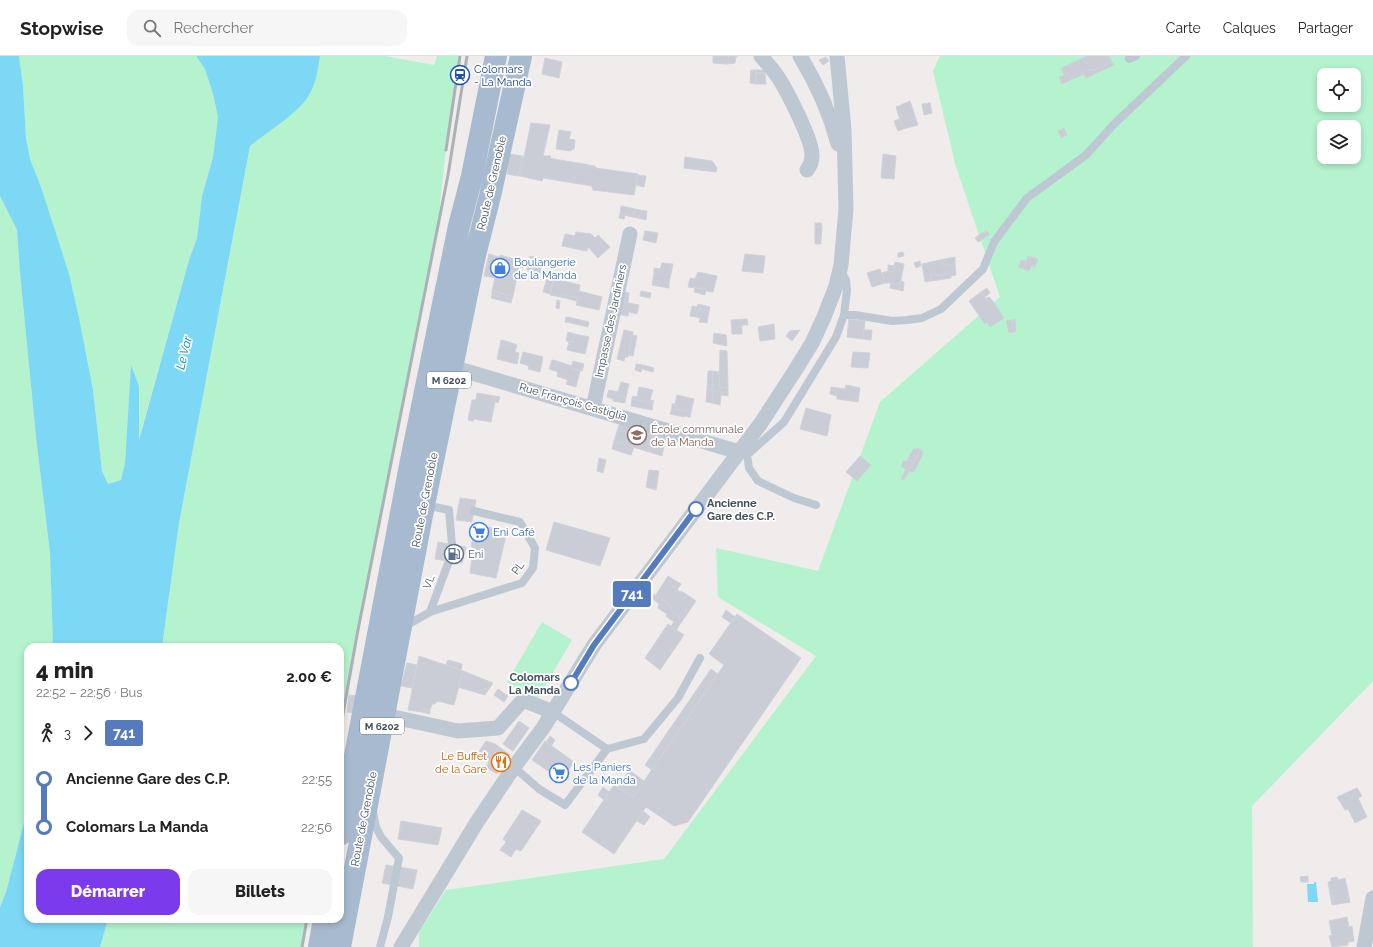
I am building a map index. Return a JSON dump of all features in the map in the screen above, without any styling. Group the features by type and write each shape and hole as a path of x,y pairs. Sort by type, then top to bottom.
{"main road":[{"name":"M 6202","path":"459,226 461,176 485,56"},
{"name":"Route de Grenoble","path":"344,814 411,460 459,226 472,176 496,56"},
{"name":"M 6202","path":"475,255 482,194 509,56"},
{"name":"Route de Grenoble","path":"340,947 424,505 475,255 490,196 520,56"},
{"path":"319,947 323,923"}],"street":[{"path":"761,56 773,69 785,89 811,144 812,156 807,170"},
{"path":"800,56 819,91 834,129 845,183"},
{"path":"400,947 477,822 514,767 543,728 594,645 743,453 812,344 824,317 840,271 846,209 844,130 837,56"},
{"path":"819,91 839,80"},
{"name":"Impasse des Jardiniers","path":"593,408 630,234"},
{"name":"Rue François Castiglia","path":"452,367 743,453"},
{"path":"384,715 458,731 498,728 523,700 553,712"},
{"path":"1364,947 1373,898"}],"lane":[{"path":"844,315 892,321 922,318 941,309 983,268 994,242 1027,198 1086,155 1114,124 1186,56"},
{"path":"816,505 794,498 758,481 743,453 784,422 836,337 844,315 848,290 846,280 840,271"},
{"path":"424,505 449,510 458,509"},
{"path":"449,510 452,545"},
{"name":"PL","path":"400,630 430,612 522,583 533,568 535,548 520,522 474,511"},
{"name":"VL","path":"430,612 449,561"},
{"path":"514,767 539,789 565,805 607,749 644,739 678,698 700,658"},
{"path":"553,712 607,749"},
{"path":"368,796 378,832 399,858 388,917 380,947"}],"green space":[{"path":"19,56 196,56 205,69 218,117 213,157 202,196 197,238 189,260 138,442 139,386 131,366 125,463 121,480 108,484 102,471 93,390 41,187 30,159 26,138 23,86"},
{"path":"320,56 385,56 434,65 437,56 460,56 447,138 439,214 344,708 344,643 163,643 179,523 250,146 297,109 317,74"},
{"path":"940,56 1373,56 1373,681 1252,806 1253,947 419,947 419,932 446,890 664,859 816,656 718,597 716,548 818,571 880,402 1000,297 956,167 933,71"},
{"path":"0,196 17,230 36,437 50,553 53,643 24,643 24,823 6,892 0,907"},
{"path":"542,622 572,640 538,698 507,682"},
{"path":"107,923 306,923 302,947 100,947"}],"water":[{"name":"Le Var","path":"0,56 19,56 23,86 26,138 30,159 41,187 69,274 93,390 102,471 108,484 121,480 125,463 131,365 139,386 139,440 189,260 197,238 202,196 213,157 218,117 205,69 196,56 320,56 315,81 304,102 298,109 250,146 179,523 163,643 53,643 50,553 36,437 17,230 0,196"},
{"path":"24,823 24,923 107,923 100,947 0,947 0,907 6,892"},
{"path":"1314,882 1316,882 1318,902 1308,902 1307,884 1314,884"}],"building":[{"path":"713,56 736,56 735,63 713,63"},
{"path":"1087,56 1109,56 1112,62 1091,71 1090,69 1071,78 1069,73 1064,75 1061,68"},
{"path":"826,57 829,61 823,65 819,60"},
{"path":"545,58 562,62 559,78 542,74"},
{"path":"1112,62 1114,65 1086,78 1084,74 1062,84 1059,77 1069,73 1071,78 1090,69 1091,71"},
{"path":"751,70 756,70 756,84 750,83"},
{"path":"756,70 765,70 765,73 756,73"},
{"path":"756,73 765,73 766,84 756,84"},
{"path":"910,101 918,125 903,129 896,107"},
{"path":"930,103 932,113 924,115 922,104"},
{"path":"900,119 903,129 898,131 894,121"},
{"path":"531,123 550,125 543,156 551,156 550,158 595,166 596,168 638,174 634,195 593,190 592,186 543,178 542,181 520,176"},
{"path":"1064,128 1067,135 1061,138 1058,131"},
{"path":"559,130 571,132 569,139 575,140 574,149 571,151 556,149"},
{"path":"509,154 522,156 518,176 507,174"},
{"path":"883,154 896,156 894,179 881,178"},
{"path":"522,156 524,157 520,176 518,176"},
{"path":"685,157 712,161 717,168 716,172 684,168"},
{"path":"638,175 646,176 644,187 636,185"},
{"path":"621,206 635,209 633,217 620,214"},
{"path":"635,209 640,210 638,218 633,217"},
{"path":"640,210 647,211 646,220 638,218"},
{"path":"620,214 625,215 624,219 619,218"},
{"path":"815,223 821,223 822,227 815,227"},
{"path":"815,227 822,227 821,239 815,238"},
{"path":"645,231 658,233 656,243 643,240"},
{"path":"987,231 990,234 978,242 975,238"},
{"path":"576,232 591,234 595,238 598,235 610,247 598,258 588,247 587,251 562,246 565,234 575,236"},
{"path":"815,238 821,239 821,244 815,244"},
{"path":"903,252 904,256 898,257 898,253"},
{"path":"489,254 499,257 495,278 484,276"},
{"path":"745,254 765,256 763,273 742,271"},
{"path":"500,255 524,263 523,268 519,267 513,296 492,291"},
{"path":"530,256 543,259 540,273 527,270"},
{"path":"1028,256 1038,259 1035,267 1031,266 1029,271 1023,269"},
{"path":"955,257 955,264 941,266 940,260"},
{"path":"940,260 941,266 955,264 956,275 951,276 950,273 938,276 937,274 931,275 931,281 925,282 922,264"},
{"path":"1021,260 1026,261 1023,269 1018,267"},
{"path":"920,261 921,266 916,268 914,263"},
{"path":"895,262 904,264 899,290 890,288 891,283 885,283 882,273 888,271 893,272"},
{"path":"662,263 673,264 669,283 653,280 654,273 659,274"},
{"path":"888,265 895,266 893,272 888,271"},
{"path":"654,268 661,269 659,274 654,273"},
{"path":"880,269 885,283 872,287 867,273"},
{"path":"698,272 717,276 713,292 706,291 706,289 688,287 690,278 695,279"},
{"path":"950,273 951,278 931,281 931,275 937,274 938,276"},
{"path":"547,278 553,279 550,294 543,292"},
{"path":"554,279 580,285 579,291 602,297 599,310 576,305 578,298 562,294 561,297 550,295"},
{"path":"653,280 669,283 669,288 652,285"},
{"path":"901,281 904,282 903,291 899,290"},
{"path":"695,287 706,289 705,295 694,292"},
{"path":"987,288 990,293 985,297 981,292"},
{"path":"492,291 513,296 512,299 492,295"},
{"path":"621,291 629,293 628,303 639,305 637,314 629,312 628,316 616,314"},
{"path":"641,291 651,293 650,298 640,296"},
{"path":"981,292 988,302 992,300 1004,318 990,327 987,322 985,324 969,301"},
{"path":"562,294 578,298 577,301 561,297"},
{"path":"492,295 512,299 511,303 491,298"},
{"path":"989,297 992,300 988,302 986,298"},
{"path":"557,300 560,301 559,309 556,308"},
{"path":"698,304 710,307 709,311 699,309 696,317 690,316 692,306 697,307"},
{"path":"699,309 709,311 707,323 699,322 700,318 696,317"},
{"path":"566,317 572,318 571,323 565,322"},
{"path":"572,318 589,322 588,327 571,323"},
{"path":"747,319 748,325 742,325 742,334 732,334 731,320"},
{"path":"849,319 865,321 863,339 847,337"},
{"path":"1015,319 1016,331 1014,332 1012,320"},
{"path":"1012,320 1014,332 1009,333 1006,321"},
{"path":"774,324 775,339 760,341 758,327"},
{"path":"624,330 633,332 628,357 625,357 624,361 617,359"},
{"path":"800,330 792,341 786,336 790,331"},
{"path":"864,330 872,330 871,340 863,339"},
{"path":"568,332 575,334 573,342 566,341"},
{"path":"714,333 726,335 727,346 713,343"},
{"path":"575,334 589,337 585,354 567,350 569,342 573,342"},
{"path":"632,335 637,336 633,356 628,355"},
{"path":"501,340 509,342 508,346 500,345"},
{"path":"509,342 517,345 515,352 519,353 517,364 497,359 500,345 508,346"},
{"path":"720,350 727,351 728,388 719,387"},
{"path":"523,352 543,357 540,372 528,369 529,366 520,363"},
{"path":"853,352 870,353 868,368 851,367"},
{"path":"552,360 557,361 555,371 549,369"},
{"path":"557,361 572,366 571,368 580,371 576,387 566,384 568,380 557,376 558,372 555,371"},
{"path":"573,361 584,364 582,371 571,368"},
{"path":"636,364 643,365 641,372 635,370"},
{"path":"643,365 654,368 653,372 642,369"},
{"path":"708,371 712,371 713,390 707,389"},
{"path":"712,371 720,372 719,387 728,388 728,393 713,390"},
{"path":"621,382 629,384 626,397 608,393 609,390 618,392"},
{"path":"846,385 860,388 858,402 837,399 837,396 830,394 831,387 845,389"},
{"path":"639,387 653,390 650,400 654,401 653,403 632,399 633,396 637,397"},
{"path":"707,389 713,390 713,403 706,402"},
{"path":"713,390 728,393 728,396 721,395 720,405 713,403"},
{"path":"477,393 500,397 498,403 495,402 491,422 474,419 473,421 468,420 472,400 476,400"},
{"path":"608,393 626,397 625,403 613,401 613,399 607,397"},
{"path":"677,395 694,399 691,412 672,408 672,404 675,404"},
{"path":"632,399 653,403 652,410 631,406"},
{"path":"672,408 691,412 690,417 670,414"},
{"path":"806,408 831,415 827,436 800,429"},
{"path":"620,422 666,437 662,456 614,441"},
{"path":"614,441 634,447 631,455 612,449"},
{"path":"914,448 920,452 913,462 908,459"},
{"path":"917,448 923,451 923,454 914,472 911,472 908,471 920,452 916,450"},
{"path":"860,456 871,465 857,481 846,472"},
{"path":"599,458 606,460 603,473 597,471"},
{"path":"908,459 913,462 908,471 901,466 904,460 906,462"},
{"path":"906,469 909,471 904,480 901,479"},
{"path":"649,470 659,471 656,490 646,487"},
{"path":"460,498 476,500 472,522 456,520"},
{"path":"554,522 610,538 600,566 546,550"},
{"path":"477,525 507,531 496,578 470,573 473,548 471,546"},
{"path":"438,542 466,547 462,563 435,559"},
{"path":"668,576 681,584 677,590 683,592 696,601 683,620 670,610 672,607 656,595"},
{"path":"654,594 672,607 670,610 683,620 676,630 671,626 674,622 666,616 667,614 658,608 659,604 652,598"},
{"path":"726,610 735,617 731,623 722,617"},
{"path":"737,614 801,658 688,822 674,826 646,807 614,854 582,832 614,785 633,797 724,665 709,654"},
{"path":"668,624 684,635 660,670 645,658"},
{"path":"419,656 463,671 454,705 437,701 435,704 432,704 430,710 423,709 422,712 408,710"},
{"path":"448,660 462,664 461,670 446,665"},
{"path":"407,663 417,665 412,688 401,686"},
{"path":"711,669 718,674 652,770 645,765"},
{"path":"463,671 493,683 485,695 458,687"},
{"path":"498,689 508,696 504,702 494,695"},
{"path":"349,695 356,696 353,713 347,712"},
{"path":"423,709 430,710 430,714 422,712"},
{"path":"519,721 529,728 513,751 503,744"},
{"path":"550,736 555,740 551,746 546,742"},
{"path":"486,741 499,747 489,762 476,756"},
{"path":"545,741 574,762 561,780 532,760"},
{"path":"499,747 510,755 505,762 500,758 498,761 503,766 500,770 489,762"},
{"path":"500,758 505,762 503,766 498,761"},
{"path":"489,762 500,770 497,774 486,767"},
{"path":"629,770 644,781 633,797 618,787"},
{"path":"603,787 609,792 604,800 598,795"},
{"path":"1357,788 1362,796 1358,798 1367,817 1355,823 1348,809 1345,810 1337,797"},
{"path":"522,810 541,821 521,851 516,849 511,857 500,850 506,842 503,839"},
{"path":"643,811 650,817 644,825 637,821"},
{"path":"401,821 442,828 438,845 398,839"},
{"path":"386,865 417,870 413,889 382,883"},
{"path":"1308,876 1308,882 1301,882 1300,877"},
{"path":"1337,877 1338,880 1345,878 1350,902 1332,905 1328,882 1331,881 1331,878"},
{"path":"1332,890 1334,901 1332,905 1330,893"},
{"path":"1347,917 1349,927 1352,926 1354,941 1348,942 1348,945 1332,947 1329,936 1332,935 1329,921"}],"railway":[{"path":"446,150 460,56"},
{"path":"344,708 357,635 448,175 467,56"},
{"path":"302,947 306,923"}],"bus line":[{"name":"741","path":"571,683 594,645 696,509"}],"place":[{"name":"Colomars - La Manda","path":"460,75"},
{"name":"Boulangerie de la Manda","path":"500,268"},
{"name":"École communale de la Manda","path":"637,435"},
{"name":"Ancienne Gare des C.P.","path":"696,509"},
{"name":"Eni Café","path":"479,532"},
{"name":"Eni","path":"454,554"},
{"name":"Colomars La Manda","path":"571,683"},
{"name":"Le Buffet de la Gare","path":"501,762"},
{"name":"Les Paniers de la Manda","path":"559,773"}]}
